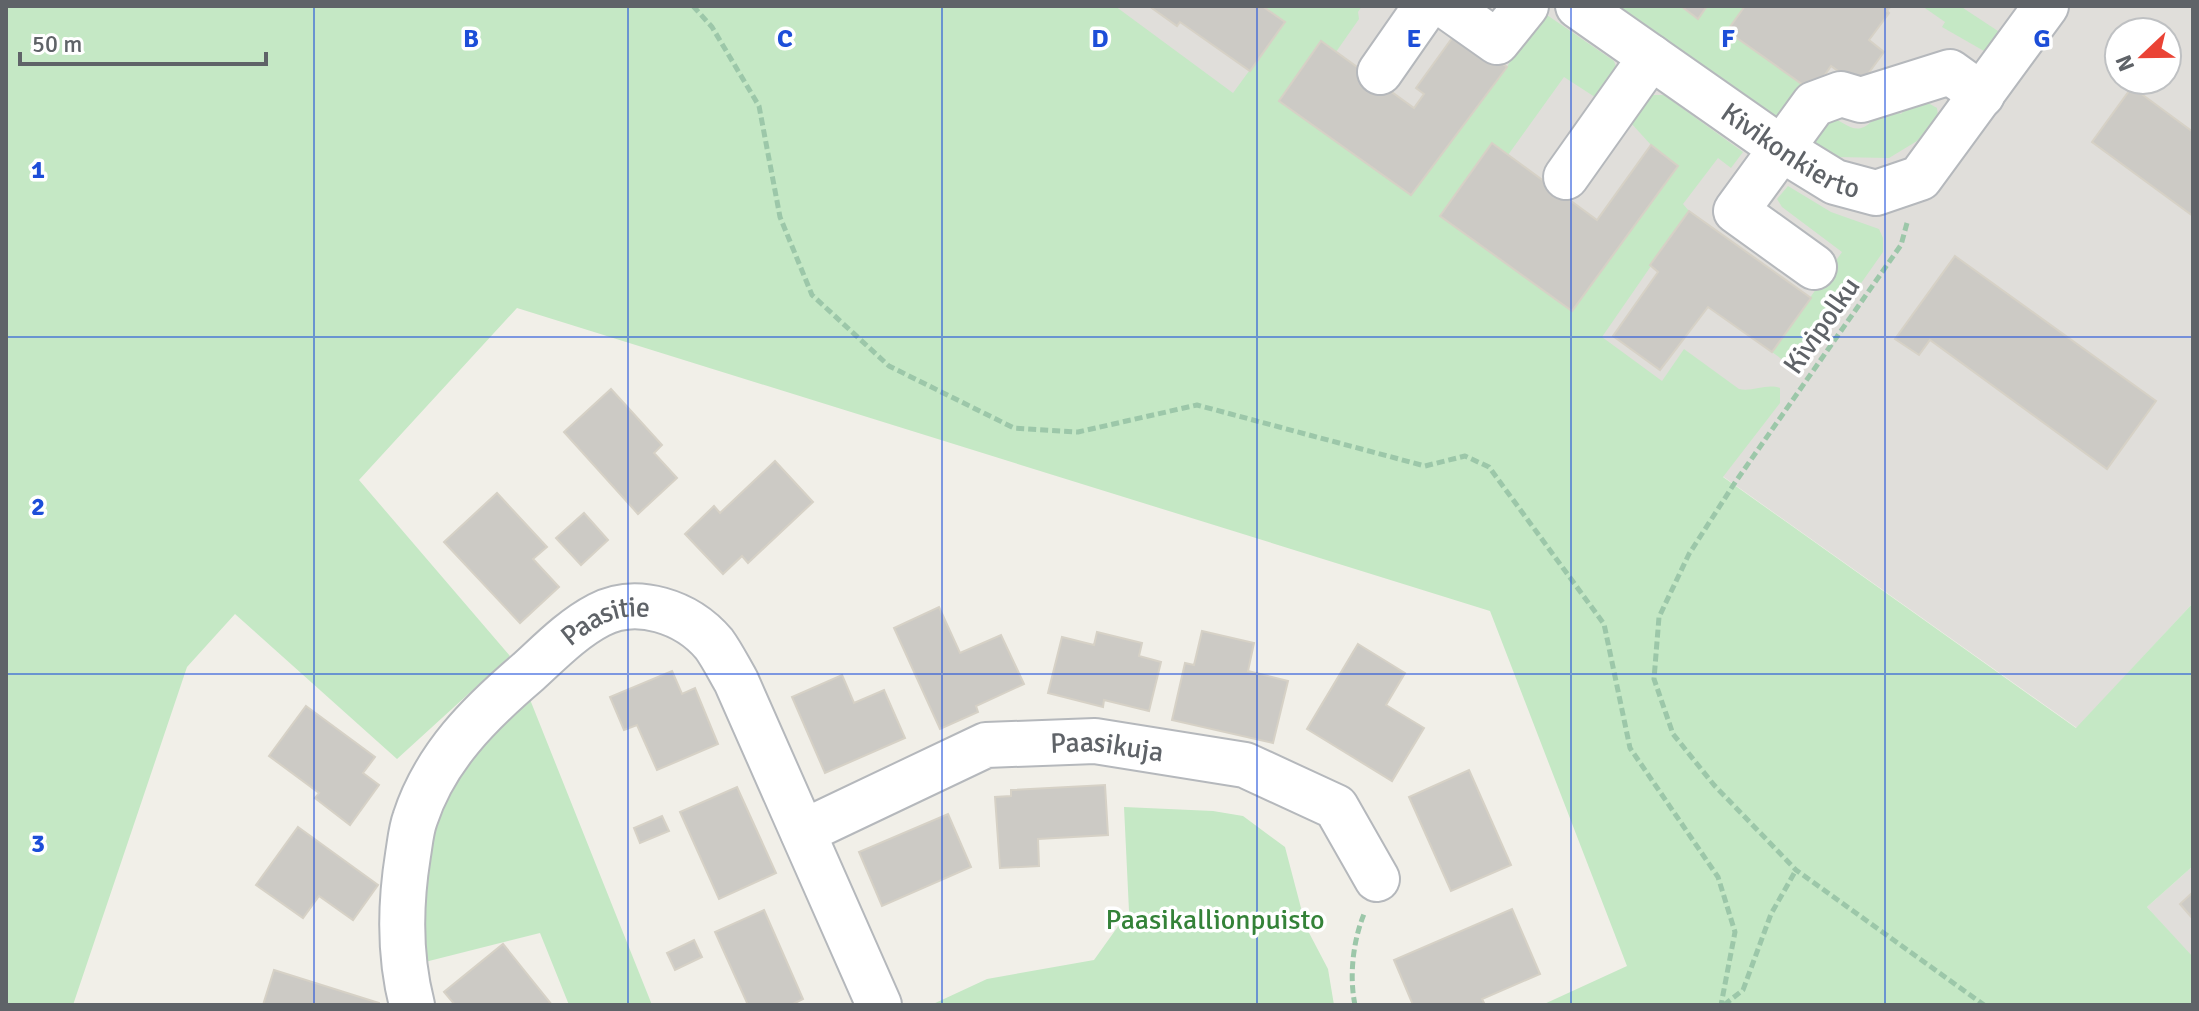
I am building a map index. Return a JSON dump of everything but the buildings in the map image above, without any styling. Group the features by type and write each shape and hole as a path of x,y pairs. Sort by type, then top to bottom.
{"street":[{"path":"1380,72 1426,6"},
{"path":"1446,6 1497,42 1526,6"},
{"name":"Kivikonkierto","path":"1582,7 1780,148 1835,182 1876,193 1920,178"},
{"path":"1920,178 1982,95 2032,11"},
{"path":"1566,177 1651,57"},
{"path":"1814,267 1736,211 1814,104 1841,94 1861,100 1950,72 1982,95"},
{"name":"Paasitie","path":"412,1005 401,939 404,878 414,820 432,779 443,759 491,703 578,628 601,614 629,606 650,607 687,622 715,645 736,681 879,1005"},
{"name":"Paasikuja","path":"803,832 986,745 1095,741 1245,765 1336,807 1377,879"}],"path":[{"path":"693,6 712,27 759,106 780,217 812,295 889,366 1014,428 1078,432 1197,405 1425,466 1465,456 1489,467 1604,624 1630,748 1718,877 1735,932 1723,1005"},
{"name":"Kivipolku","path":"1920,178 1901,245 1734,484 1689,554 1659,617 1654,679 1673,734 1714,785 1796,870 1984,1005"},
{"path":"1723,1005 1743,990 1771,914 1796,870"},
{"path":"1355,1005 1355,943 1377,879"}],"shaded area":[{"path":"1061,6 2193,6 2193,603 2077,728"},
{"path":"2193,866 2193,958 2147,907"}],"green space":[{"path":"6,6 1115,6 1233,93 1284,23 1262,6 1362,6 1358,12 1359,19 1336,52 1320,41 1279,101 1411,195 1507,67 1534,20 1547,15 1614,61 1618,72 1601,101 1564,77 1508,155 1492,144 1440,216 1572,311 1678,166 1651,145 1630,122 1645,95 1664,95 1743,152 1731,168 1718,158 1683,204 1689,211 1602,337 1662,381 1684,349 1739,389 1780,388 1780,403 1723,477 2076,728 2193,603 2193,866 2147,907 2193,957 2193,1005 1542,1005 1627,966 1490,611 517,308 359,480 510,656 397,759 235,614 187,667 73,1005 6,1005"},
{"path":"1614,6 1681,6 1698,18 1707,6 1745,6 1728,31 1813,92 1786,130"},
{"path":"1922,6 1960,6 2001,33 1984,51 1942,27 1945,22"},
{"path":"1921,99 1937,108 1938,116 1917,141 1889,158 1835,157 1797,137 1822,110 1850,127 1863,128 1886,105 1901,114 1912,101"},
{"path":"1788,186 1831,212 1879,229 1883,238 1883,252 1831,326 1824,343 1799,364 1787,363 1772,352 1842,252 1782,207 1777,199"},
{"path":"529,697 652,1005 569,1005 540,933 421,963 420,855 463,761"},
{"name":"Paasikallionpuisto","path":"1124,807 1213,811 1243,816 1285,847 1306,927 1328,969 1334,1005 931,1005 987,979 1094,960 1129,911"}]}
